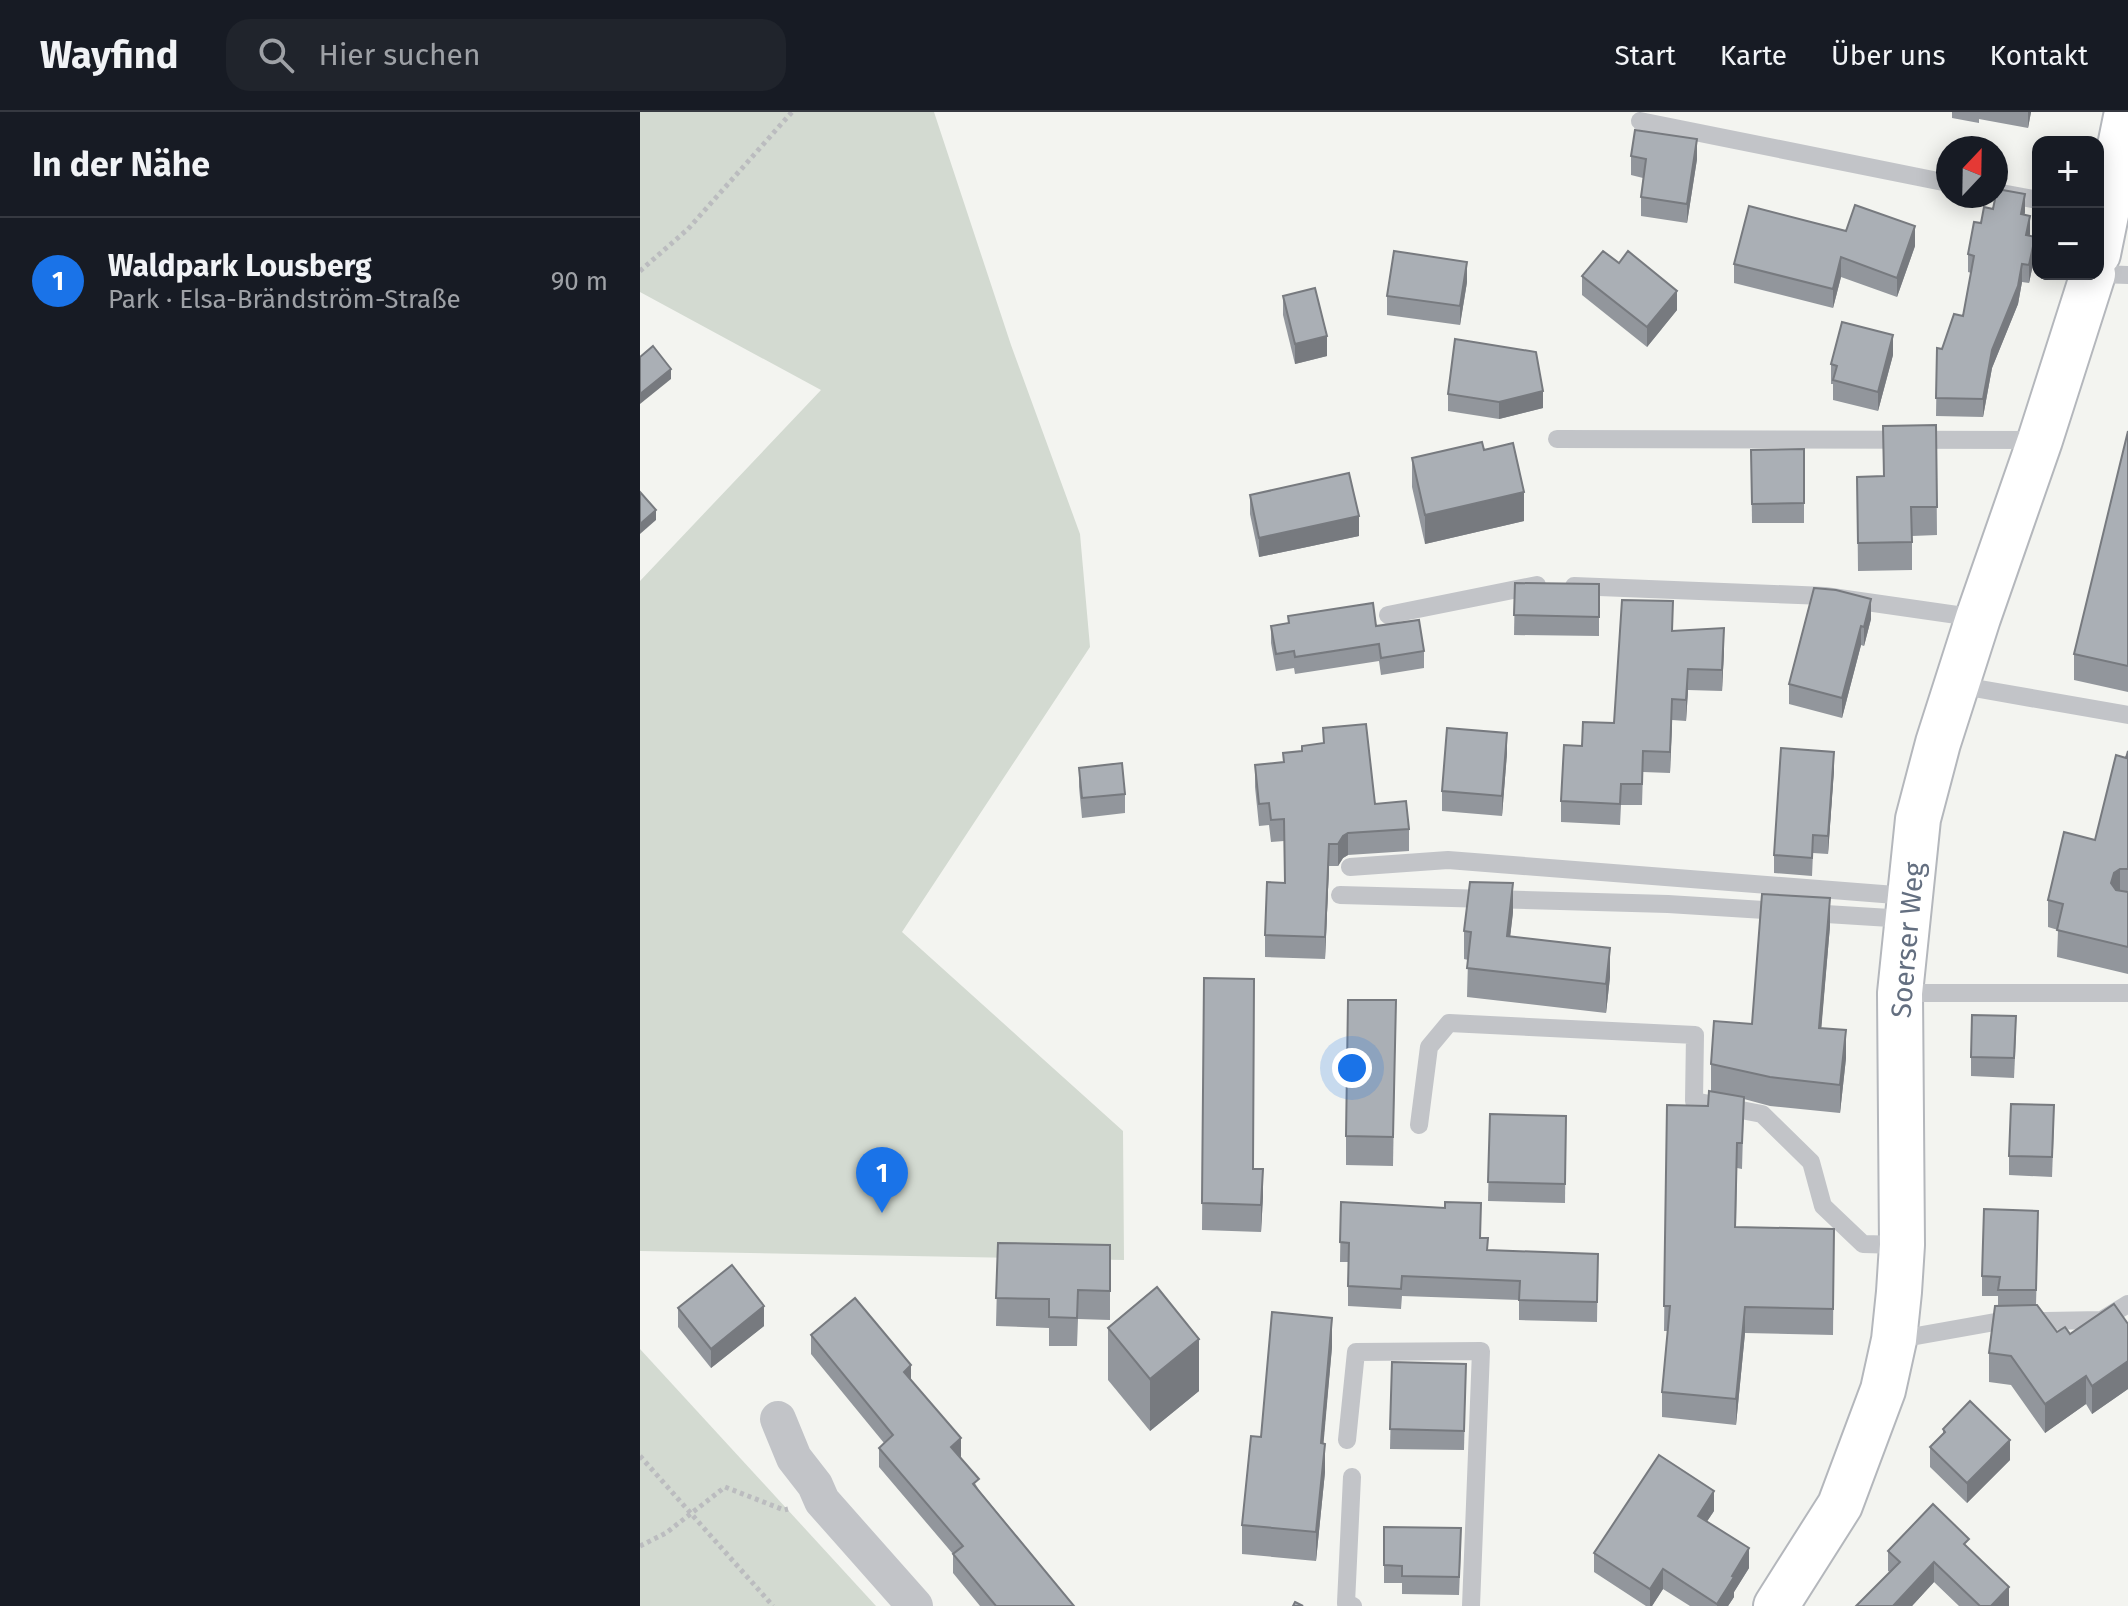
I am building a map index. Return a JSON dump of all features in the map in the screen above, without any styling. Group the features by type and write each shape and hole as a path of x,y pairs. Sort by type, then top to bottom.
{"street":[{"path":"2104,215 2126,129"},
{"name":"Soerser Weg","path":"1776,1606 1840,1505 1883,1390 1894,1340 1902,1245 1900,993 1918,819 1938,743 1978,618 2094,280"},
{"path":"778,1419 794,1458 815,1485 822,1501 915,1606"}],"lane":[{"path":"1640,121 1936,181"},
{"path":"2008,194 2032,199"},
{"path":"2104,274 2128,275"},
{"path":"1557,439 2040,440"},
{"path":"1388,615 1535,585 1825,596 1978,618"},
{"path":"1957,685 2128,715"},
{"path":"1350,867 1448,860 1907,907"},
{"path":"1340,895 1907,907"},
{"path":"1900,993 2128,993"},
{"path":"1419,1125 1429,1047 1449,1023 1695,1035 1694,1101 1762,1114 1811,1162 1823,1206 1863,1244 1902,1245"},
{"path":"1894,1340 1995,1322 2102,1320 2128,1304"},
{"path":"1347,1440 1356,1352 1481,1351 1471,1606"},
{"path":"1352,1477 1346,1603 1353,1606"}],"path":[{"path":"640,271 688,229 792,112"},
{"path":"640,1456 773,1606"},
{"path":"640,1546 666,1533 725,1487 784,1510 822,1501"}],"shaded area":[{"path":"640,112 934,112 1011,345 1080,534 1090,647 902,932 1123,1131 1124,1260 640,1251 640,581 821,390 640,292"},
{"path":"640,1349 876,1606 640,1606"}],"building":[{"path":"1635,130 1697,139 1687,204 1641,197 1646,159 1631,156"},
{"path":"2008,191 2025,194 2021,214 2030,216 2026,235 2032,236 2029,265 2022,264 2018,286 1992,350 1983,399 1936,398 1937,348 1942,349 1954,314 1963,316 1974,256 1968,254 1974,222 1981,223 1984,208 2008,208"},
{"path":"1855,205 1915,226 1897,278 1841,257 1833,289 1734,264 1749,206 1846,231"},
{"path":"1394,251 1467,262 1460,306 1387,296"},
{"path":"1603,251 1619,263 1628,251 1677,291 1647,327 1582,276"},
{"path":"1315,288 1327,336 1295,344 1283,296"},
{"path":"1842,322 1893,335 1878,392 1833,380 1837,366 1831,364"},
{"path":"1455,339 1536,352 1543,391 1499,402 1448,394"},
{"path":"653,346 671,369 640,394 640,357"},
{"path":"1936,425 1937,507 1911,507 1912,542 1858,543 1857,477 1884,476 1883,426"},
{"path":"2128,431 2128,666 2074,654"},
{"path":"1482,442 1484,450 1513,443 1524,492 1425,515 1412,458"},
{"path":"1804,449 1804,503 1752,504 1751,450"},
{"path":"1349,473 1359,516 1259,538 1250,495"},
{"path":"640,492 656,510 640,524"},
{"path":"1515,583 1599,584 1599,617 1514,615"},
{"path":"1814,588 1871,599 1842,698 1789,684"},
{"path":"1622,600 1673,601 1672,631 1724,628 1722,670 1688,669 1686,700 1672,699 1670,752 1643,751 1642,784 1621,784 1620,804 1561,801 1564,745 1582,746 1583,722 1614,723"},
{"path":"1373,603 1376,626 1419,620 1424,651 1381,658 1379,644 1295,657 1294,651 1276,654 1271,626 1289,623 1288,616"},
{"path":"1366,724 1375,804 1406,801 1409,829 1348,833 1338,844 1329,844 1325,937 1265,935 1267,882 1285,883 1284,819 1271,820 1269,803 1259,804 1255,765 1284,762 1283,753 1302,751 1302,746 1324,743 1323,728"},
{"path":"1447,728 1507,733 1502,796 1442,791"},
{"path":"1781,748 1834,752 1828,836 1813,835 1812,858 1774,855"},
{"path":"2128,751 2128,869 2114,873 2111,883 2116,890 2128,892 2128,947 2057,930 2063,904 2048,900 2064,832 2095,840 2116,755 2126,758"},
{"path":"1122,763 1125,794 1082,798 1079,768"},
{"path":"1470,882 1513,883 1507,936 1610,948 1606,984 1467,968 1471,932 1464,931"},
{"path":"1762,894 1830,898 1819,1028 1846,1030 1840,1085 1770,1077 1711,1064 1714,1021 1752,1024"},
{"path":"1204,978 1254,979 1253,1169 1263,1169 1261,1205 1202,1203"},
{"path":"1348,1000 1396,1000 1393,1137 1346,1136"},
{"path":"1972,1015 2016,1016 2014,1058 1971,1057"},
{"path":"1709,1091 1744,1097 1742,1143 1737,1143 1735,1227 1834,1229 1833,1309 1745,1307 1736,1399 1662,1392 1670,1306 1664,1306 1667,1105 1708,1106"},
{"path":"2011,1104 2054,1105 2052,1157 2009,1156"},
{"path":"1490,1114 1566,1116 1565,1184 1488,1182"},
{"path":"1341,1202 1445,1208 1445,1202 1481,1203 1480,1238 1488,1238 1487,1250 1598,1254 1597,1302 1519,1300 1520,1281 1402,1276 1401,1289 1348,1286 1349,1243 1340,1242"},
{"path":"1984,1209 2038,1211 2036,1290 1998,1290 2000,1277 1982,1276"},
{"path":"998,1243 1110,1245 1110,1291 1078,1290 1077,1318 1049,1317 1049,1299 996,1298"},
{"path":"732,1265 764,1306 711,1349 678,1308"},
{"path":"1157,1287 1199,1339 1150,1379 1108,1328"},
{"path":"855,1298 911,1365 904,1372 961,1438 951,1447 979,1479 973,1484 1074,1606 996,1606 953,1554 963,1546 879,1448 893,1435 811,1335"},
{"path":"2114,1304 2128,1324 2128,1361 2092,1386 2086,1376 2045,1404 2011,1356 1989,1353 1995,1306 2037,1305 2057,1332 2065,1327 2070,1334"},
{"path":"1272,1312 1332,1318 1321,1443 1325,1444 1316,1532 1242,1525 1251,1436 1261,1437"},
{"path":"1392,1362 1466,1364 1464,1431 1390,1429"},
{"path":"1970,1401 2010,1440 1967,1483 1930,1447"},
{"path":"1659,1455 1714,1491 1698,1516 1749,1548 1717,1604 1663,1569 1650,1589 1594,1553"},
{"path":"1933,1504 1969,1539 1964,1544 2009,1587 1991,1606 1980,1606 1934,1562 1893,1606 1856,1606 1900,1562 1888,1551"},
{"path":"1384,1527 1461,1528 1459,1577 1402,1576 1402,1566 1384,1565"}],"place":[{"name":"Waldpark Lousberg","path":"882,1213"}]}
